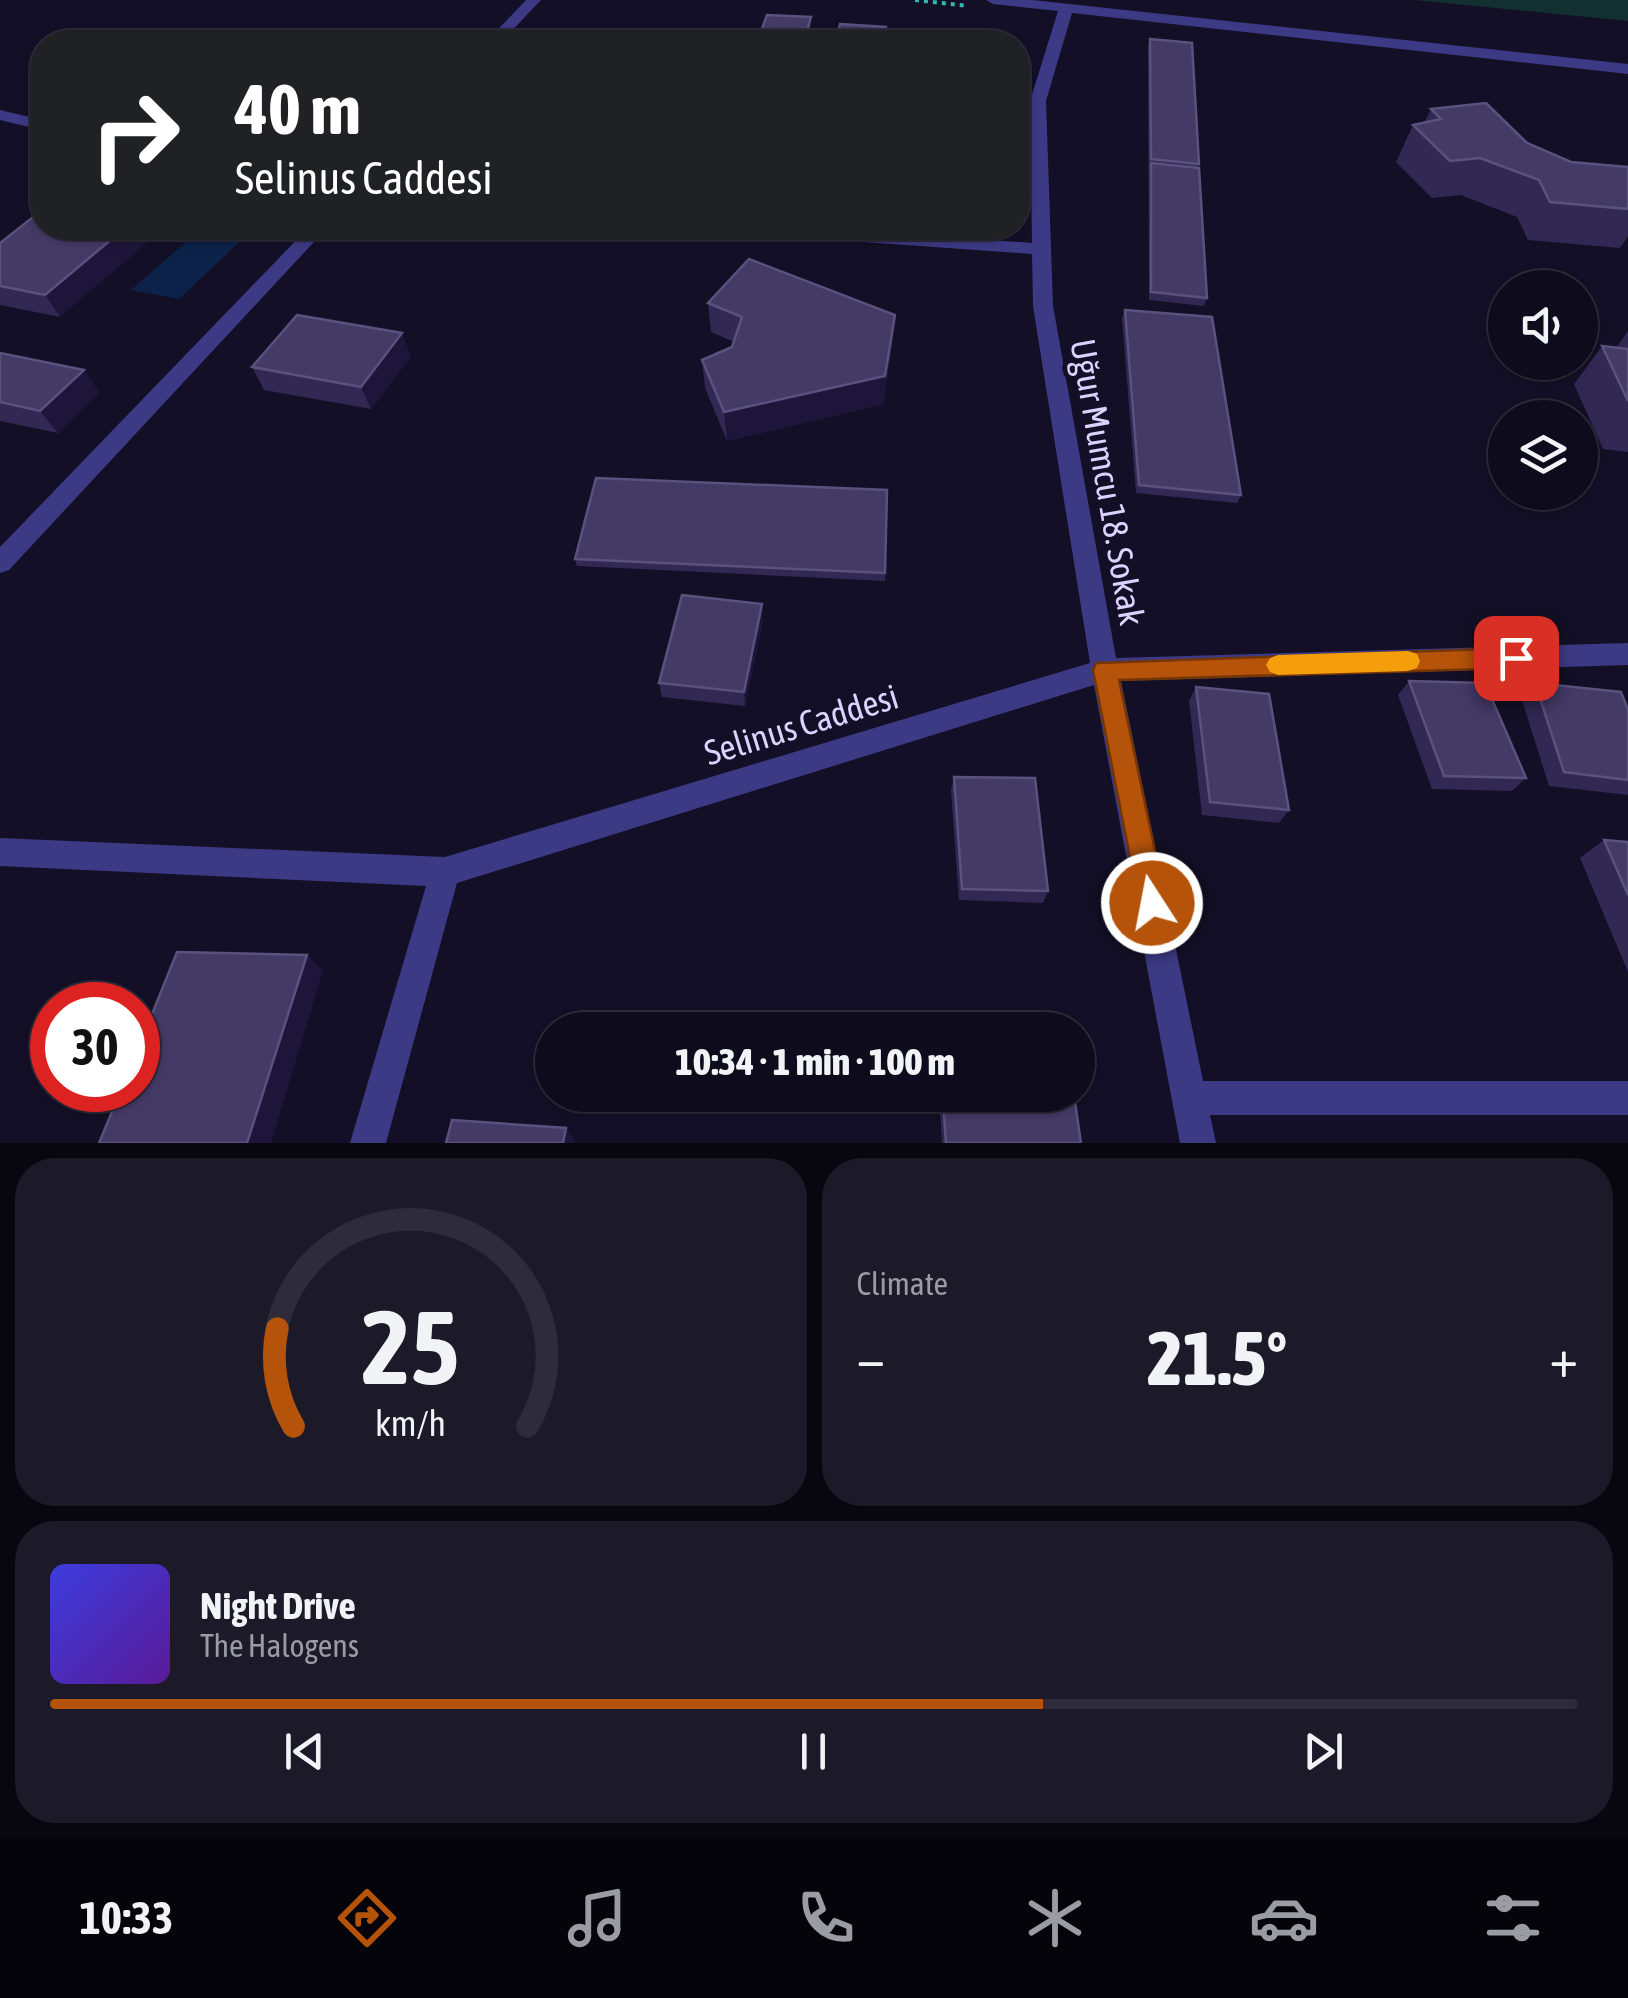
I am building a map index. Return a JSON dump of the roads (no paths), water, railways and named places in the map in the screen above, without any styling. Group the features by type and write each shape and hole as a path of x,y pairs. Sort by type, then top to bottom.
{"street":[{"path":"505,30 534,0"},
{"path":"994,0 1628,68"},
{"name":"Uğur Mumcu 18. Sokak","path":"1066,8 1038,101 1043,306 1105,670 1198,1143"},
{"path":"0,115 30,122"},
{"path":"0,563 307,240"},
{"path":"916,240 1041,249"},
{"name":"Selinus Caddesi","path":"0,852 446,872 1105,670 1628,654"},
{"path":"368,1143 446,872"},
{"path":"1190,1098 1628,1098"}],"water":[{"path":"188,240 242,240 179,299 131,290"}]}
